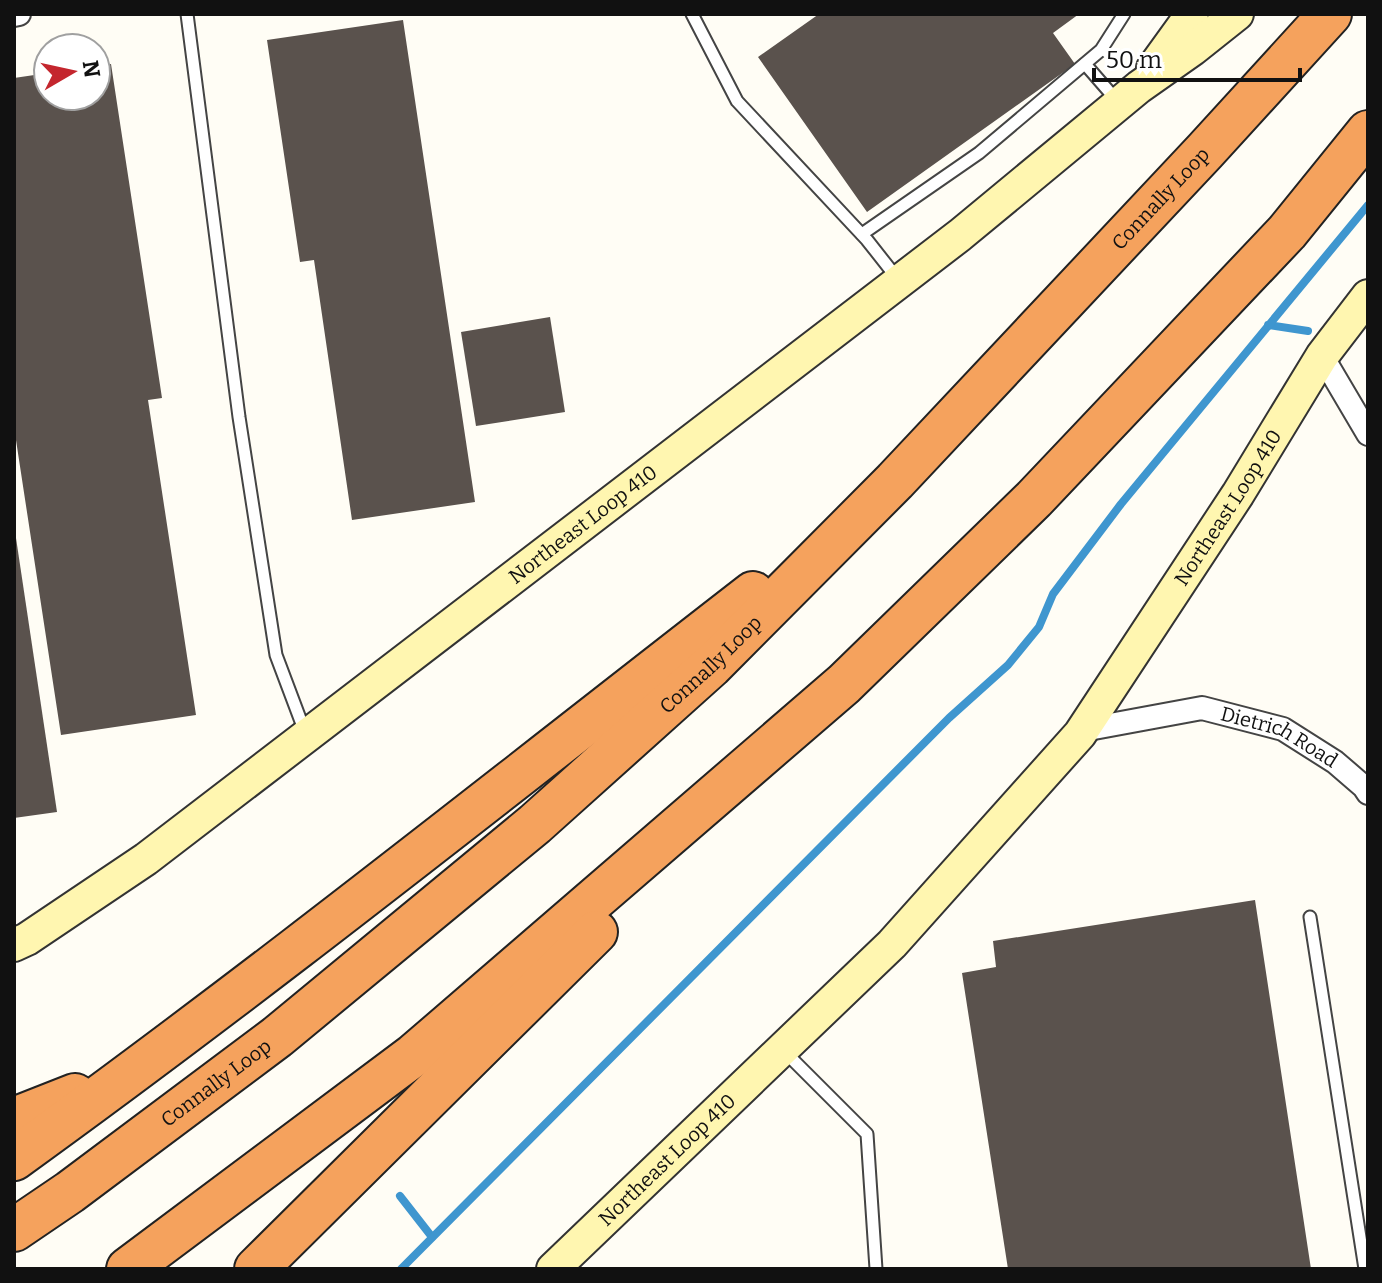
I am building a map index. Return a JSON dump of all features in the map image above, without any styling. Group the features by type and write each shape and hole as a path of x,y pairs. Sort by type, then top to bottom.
{"highway":[{"name":"Connally Loop","path":"14,1230 70,1192 277,1037 535,824 711,666 895,481 1330,14"},
{"path":"256,1269 1034,499 1287,232 1368,132"},
{"path":"14,1159 251,984 895,481"},
{"path":"128,1269 414,1055 844,684"},
{"path":"14,1119 136,1071"},
{"path":"222,1269 379,1147"}],"main road":[{"name":"Northeast Loop 410","path":"1129,95 1192,14"},
{"name":"Northeast Loop 410","path":"14,945 146,859 960,235 1129,95 1237,14"},
{"name":"Northeast Loop 410","path":"553,1269 892,944 1083,730 1238,494 1322,356 1368,296"}],"street":[{"path":"1322,356 1368,434"},
{"name":"Dietrich Road","path":"1083,730 1202,708 1283,729 1335,762 1368,793"}],"lane":[{"path":"187,14 239,417 276,655 307,736"},
{"path":"692,14 737,101 862,234 899,282"},
{"path":"862,234 979,153 1085,64 1101,50 1124,14"},
{"path":"1085,64 1129,95"},
{"path":"1310,917 1363,1214 1365,1269"},
{"path":"783,1049 867,1134 876,1269"}],"building":[{"path":"819,14 1079,14 1053,33 1075,64 867,212 758,57"},
{"path":"403,20 475,502 352,520 314,260 300,262 267,40"},
{"path":"112,71 162,398 148,400 196,715 61,735 14,427 14,78 32,75 32,112 112,112"},
{"path":"550,317 565,412 476,426 461,332"},
{"path":"14,538 57,812 14,818"},
{"path":"1255,900 1311,1269 1008,1269 962,973 996,967 993,941"}],"waterway":[{"path":"401,1269 949,718 1008,665 1039,627 1053,594 1121,504 1368,205"},
{"path":"1268,325 1308,331"},
{"path":"400,1196 432,1237"}]}
